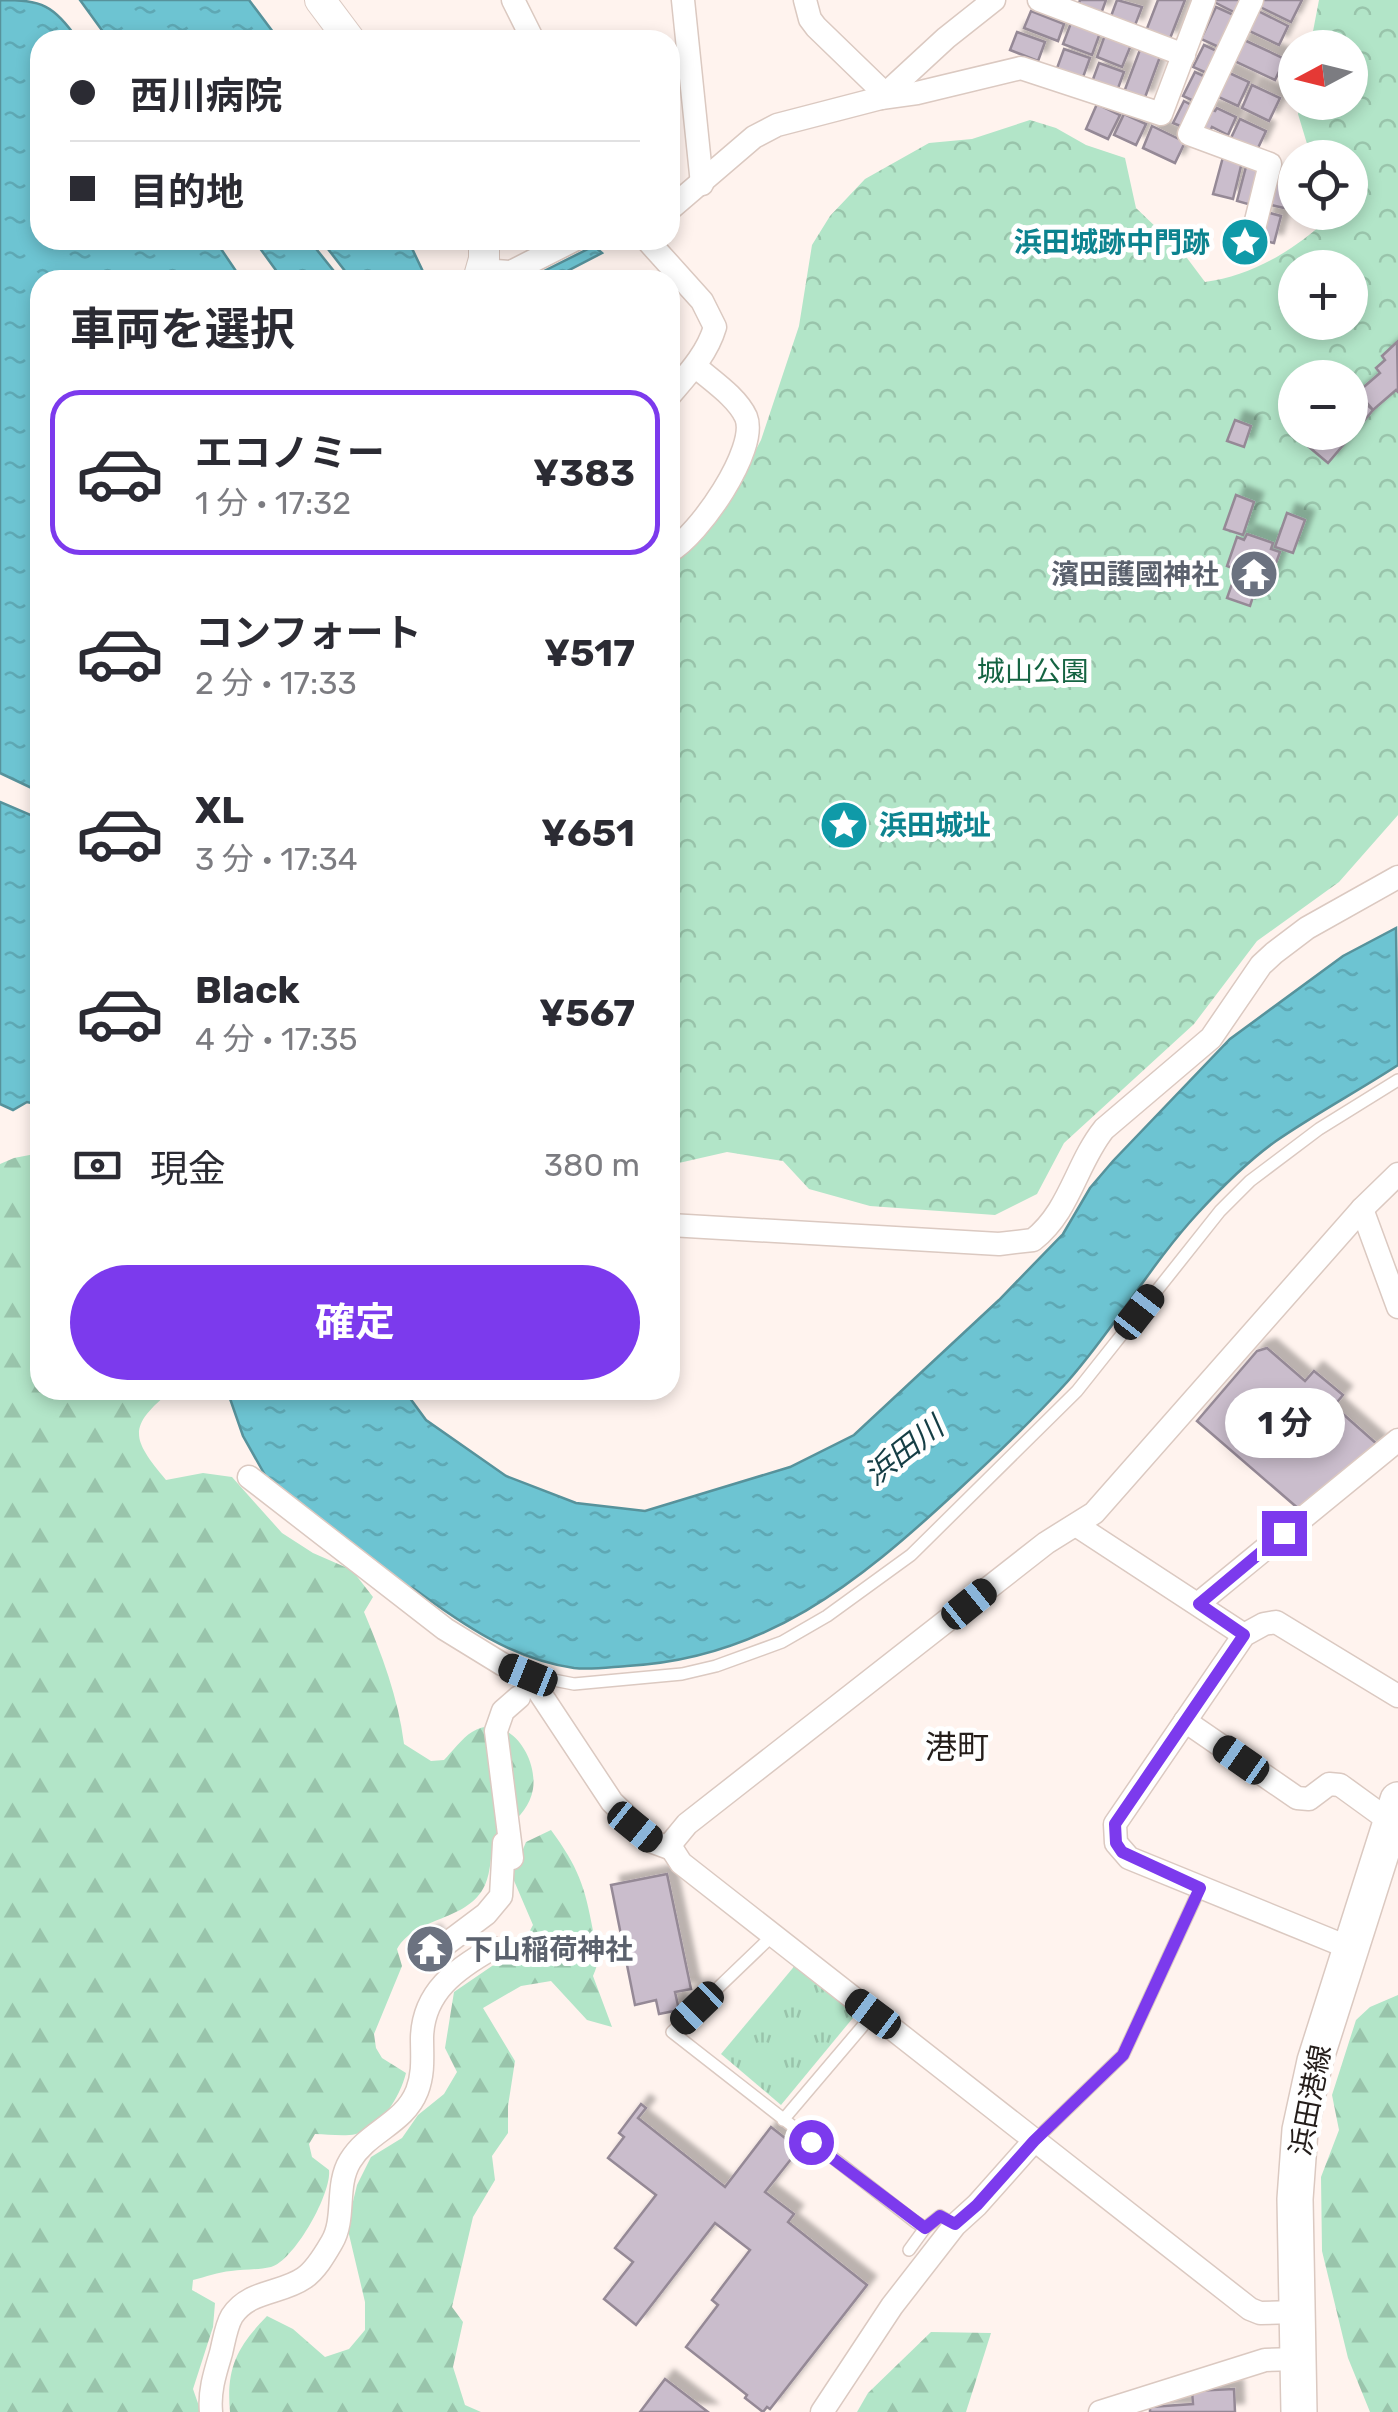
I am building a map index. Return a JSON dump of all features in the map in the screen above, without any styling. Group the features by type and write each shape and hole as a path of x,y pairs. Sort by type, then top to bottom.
{"main road":[{"name":"浜田港線","path":"1299,2412 1295,2199 1300,2130 1314,2062 1394,1811"}],"street":[{"path":"320,0 342,30"},
{"path":"513,0 528,30"},
{"path":"683,0 702,184"},
{"path":"805,0 810,19 879,88 881,98"},
{"path":"881,98 994,0"},
{"path":"1039,0 1184,55"},
{"path":"680,201 754,137 777,125 1021,68 1161,114 1204,0"},
{"path":"1251,241 1270,164 1189,134 1252,0"},
{"path":"516,270 555,250"},
{"path":"656,250 673,270"},
{"path":"481,263 505,270"},
{"path":"680,278 710,312 715,327 710,342 680,383"},
{"path":"680,543 714,504 736,466 748,431 739,408 695,366"},
{"path":"680,1226 999,1244 1033,1240 1058,1213 1076,1184 1092,1143 1211,1038 1262,965 1307,928 1398,877"},
{"path":"672,1848 676,1835 687,1824 773,1754 1046,1543 1094,1513 1362,1209 1398,1174"},
{"path":"1362,1209 1398,1306"},
{"path":"1199,1604 1398,1440"},
{"path":"250,1477 444,1629 528,1675 612,1802 653,1842 672,1848 681,1863 772,1936 1250,2309 1260,2314 1297,2312"},
{"path":"1076,1524 1244,1635"},
{"path":"1350,1948 1129,1858 1114,1833 1115,1824 1244,1635 1264,1624 1276,1622 1398,1696"},
{"path":"512,1858 496,1731 503,1711 519,1697"},
{"path":"1185,1721 1297,1798 1309,1798 1329,1784 1340,1785 1394,1811"},
{"path":"446,1944 486,1914 501,1896 507,1831"},
{"path":"211,2412 209,2395 232,2316 253,2297 292,2284 311,2272 336,2233 341,2184 350,2162 364,2144 405,2113 415,2097 424,2060 424,2017 431,1999 459,1967 492,1948"},
{"path":"822,2412 892,2306 955,2224 1034,2141"},
{"path":"1100,2412 1265,2360 1298,2359"}],"lane":[{"path":"528,1675 574,1684 682,1674 764,1650 827,1616 910,1554 1077,1391 1220,1210 1250,1181 1319,1129 1398,1080"},
{"path":"1034,2141 1123,2055 1200,1888"},
{"path":"772,1936 672,2032 925,2228"},
{"path":"783,2120 873,2014"},
{"path":"909,2250 940,2216 955,2224"}],"green space":[{"name":"城山公園","path":"1319,0 1398,0 1398,815 1339,882 1257,941 1194,1024 1064,1143 1037,1194 995,1215 870,1206 809,1189 783,1161 727,1152 680,1163 680,547 750,461 761,440 799,326 812,245 830,216 865,179 929,143 972,139 1030,120 1125,158 1136,208 1184,254 1205,282 1256,268 1278,256 1278,340 1368,340 1368,250 1287,250 1314,230 1368,230 1368,140 1306,140 1300,120 1368,120 1368,30 1313,30"},
{"path":"30,1155 30,1400 160,1400 147,1414 139,1433 146,1453 166,1480 203,1473 232,1477 282,1533 313,1553 352,1570 373,1597 364,1612 388,1676 404,1744 431,1761 444,1760 472,1732 497,1727 518,1740 533,1776 528,1804 494,1838 487,1880 477,1897 455,1913 417,1930 397,1949 402,1966 374,2034 382,2058 406,2073 388,2110 374,2125 356,2134 315,2134 309,2144 312,2157 329,2170 328,2181 310,2225 280,2262 271,2267 193,2280 192,2290 215,2303 213,2327 193,2389 201,2412 0,2412 0,1164"},
{"path":"551,1830 574,1866 583,1889 598,1953 593,1976 612,2027 587,2020 551,1981 521,1986 483,2008 515,2061 508,2133 492,2156 495,2180 473,2217 452,2307 463,2322 453,2367 465,2405 481,2412 230,2412 230,2383 236,2359 267,2316 293,2329 325,2357 349,2349 365,2330 365,2302 347,2226 357,2185 371,2157 402,2138 418,2115 444,2094 457,2072 445,2048 454,1992 492,1966 517,1955 533,1925 512,1876 526,1842"},
{"path":"797,1963 857,2013 781,2105 721,2054"},
{"path":"1398,1995 1398,2412 1370,2412 1348,2358 1322,2251 1321,2177 1339,2130 1332,2095 1356,2020 1370,2007"},
{"path":"931,2332 991,2333 966,2412 857,2412 868,2393"}],"water":[{"path":"0,0 37,3 54,12 70,30 30,30 30,250 222,250 235,270 30,270 30,787 0,773"},
{"path":"80,0 249,0 272,30 102,30"},
{"path":"261,250 317,250 333,270 276,270"},
{"path":"329,250 413,250 422,270 344,270"},
{"path":"586,250 602,253 569,270 546,270"},
{"path":"0,802 30,815 30,1103 13,1110 0,1104"},
{"name":"浜田川","path":"1396,928 1398,1065 1291,1131 1245,1166 1181,1233 1085,1361 1013,1438 882,1557 806,1611 765,1632 722,1649 627,1666 574,1668 530,1657 469,1627 413,1588 407,1591 270,1484 243,1436 230,1400 411,1400 426,1420 506,1476 576,1503 645,1511 790,1467 854,1435 999,1300 1063,1234 1090,1188 1113,1161 1230,1039 1343,956"}],"building":[{"path":"1080,0 1106,0 1101,14 1078,6"},
{"path":"1117,0 1142,7 1134,28 1110,19"},
{"path":"1158,0 1185,0 1169,41 1146,31"},
{"path":"1215,0 1242,0 1236,13"},
{"path":"1258,0 1302,0 1291,22 1256,5"},
{"path":"1216,7 1236,16 1221,48 1201,39"},
{"path":"1256,10 1288,26 1286,30 1278,30 1278,45 1247,30"},
{"path":"1031,11 1064,24 1058,41 1024,28"},
{"path":"1071,23 1100,33 1092,55 1063,44"},
{"path":"1017,32 1045,42 1038,61 1010,50"},
{"path":"1105,35 1131,45 1122,67 1097,57"},
{"path":"1242,39 1278,56 1278,74 1275,80 1232,60"},
{"path":"1204,45 1219,52 1209,74 1193,67"},
{"path":"1141,47 1161,54 1144,100 1124,92"},
{"path":"1064,49 1090,58 1082,80 1056,71"},
{"path":"1099,63 1124,72 1117,91 1092,82"},
{"path":"1225,71 1249,82 1238,106 1214,95"},
{"path":"1195,72 1208,78 1196,102 1183,96"},
{"path":"1252,85 1278,97 1269,121 1242,108"},
{"path":"1184,101 1195,107 1185,128 1173,123"},
{"path":"1097,104 1120,115 1108,139 1086,129"},
{"path":"1208,108 1236,117 1228,135 1212,127 1208,135 1198,130"},
{"path":"1124,114 1146,124 1136,145 1114,135"},
{"path":"1240,119 1266,131 1257,150 1231,138"},
{"path":"1152,126 1185,142 1175,163 1143,148"},
{"path":"1223,157 1242,162 1233,199 1213,194"},
{"path":"1247,163 1265,168 1255,206 1237,201"},
{"path":"1275,174 1278,175 1278,207 1267,204"},
{"path":"1266,212 1278,215 1274,243 1259,240"},
{"path":"1397,342 1398,392 1373,410 1368,404 1368,383 1380,373 1376,368 1385,360 1382,356"},
{"path":"1235,420 1251,426 1244,447 1227,441"},
{"path":"1313,450 1339,450 1328,463"},
{"path":"1236,495 1254,502 1243,535 1224,529"},
{"path":"1287,513 1305,520 1293,553 1275,547"},
{"name":"濱田護國神社","path":"1247,534 1273,543 1271,549 1280,552 1269,582 1259,578 1250,606 1227,598 1237,570 1227,566 1237,537 1244,540"},
{"path":"1267,1348 1305,1381 1314,1371 1343,1395 1334,1406 1378,1445 1300,1510 1197,1421 1257,1351"},
{"path":"667,1874 691,1989 675,1992 679,2010 659,2014 656,2000 635,2005 611,1885"},
{"name":"下山稲荷神社","path":"431,1934 443,1954 427,1964 424,1959 419,1962 414,1944"},
{"path":"641,2104 646,2108 638,2118 725,2187 771,2127 799,2149 765,2192 794,2214 788,2222 867,2285 770,2409 767,2407 763,2412 686,2347 718,2305 712,2300 750,2250 715,2223 636,2325 604,2299 633,2262 615,2248 656,2195 608,2158 624,2137 619,2133"},
{"path":"665,2379 708,2412 640,2412"},
{"path":"1234,2389 1235,2412 1150,2412 1150,2407 1193,2404 1192,2391"}],"place":[{"name":"浜田城跡中門跡","path":"1245,242"},
{"name":"濱田護國神社","path":"1254,574"},
{"name":"浜田城址","path":"844,825"},
{"name":"下山稲荷神社","path":"430,1949"}],"district":[{"name":"港町","path":"957,1747"}],"route":[{"path":"811,2142 925,2228 940,2216 955,2224 1123,2055 1200,1888 1129,1858 1116,1843 1115,1824 1244,1635 1199,1604 1284,1533"}]}
